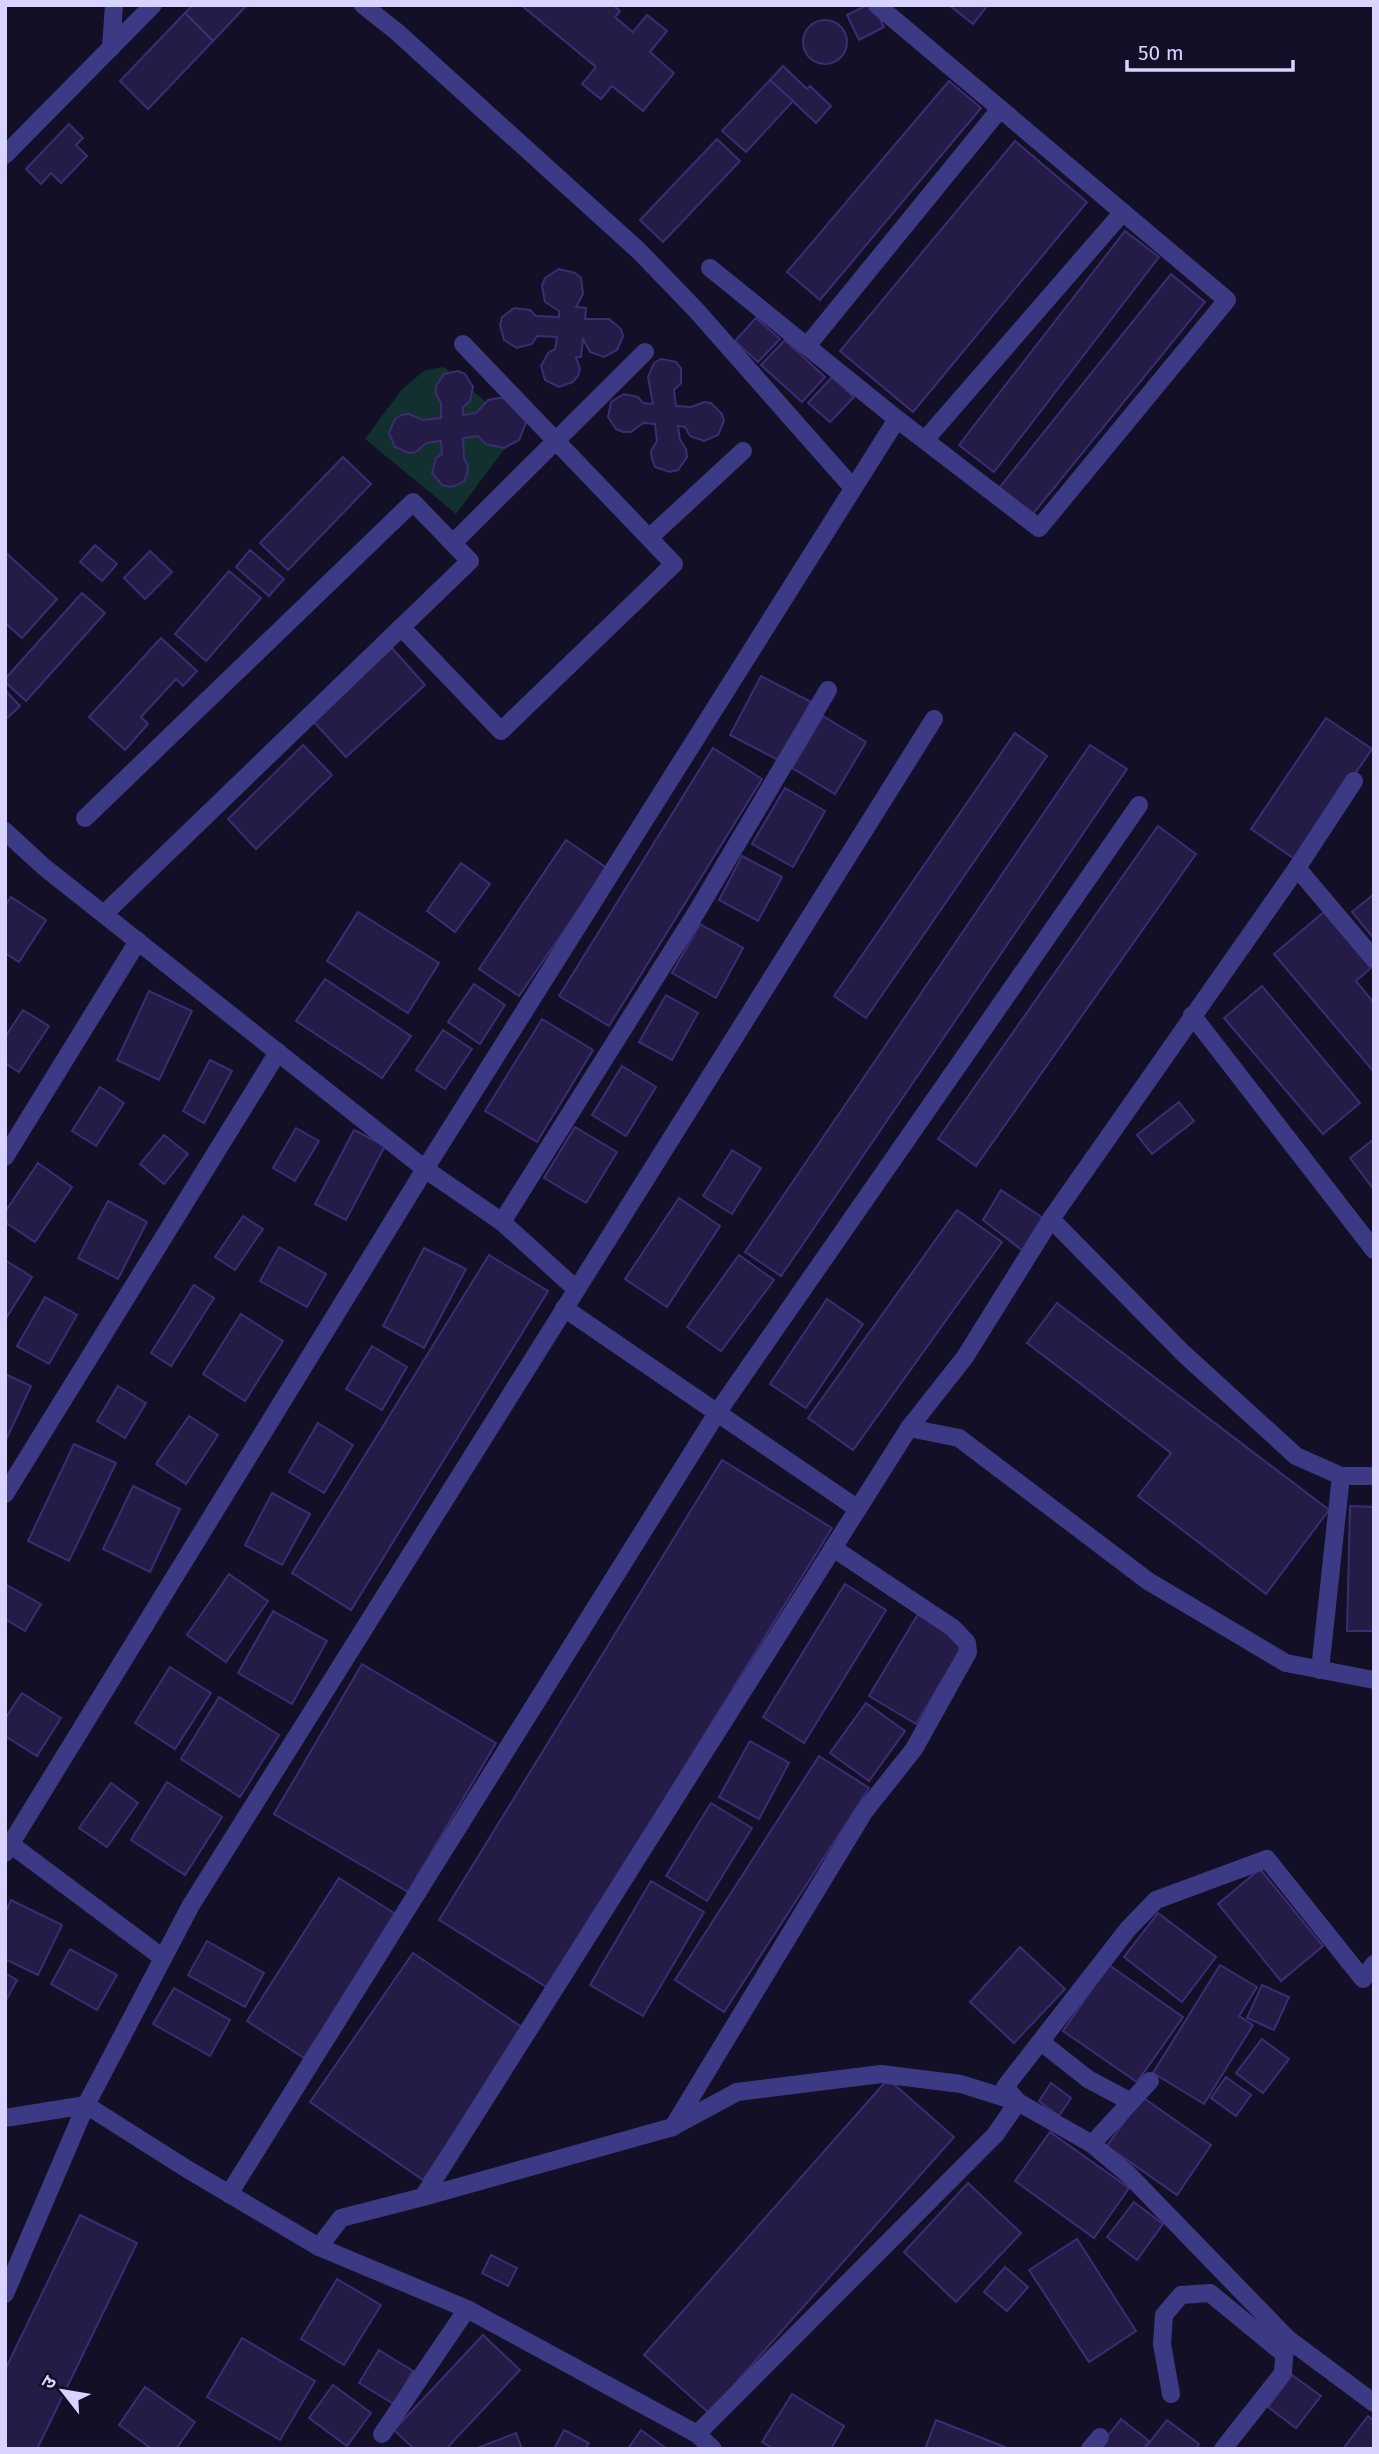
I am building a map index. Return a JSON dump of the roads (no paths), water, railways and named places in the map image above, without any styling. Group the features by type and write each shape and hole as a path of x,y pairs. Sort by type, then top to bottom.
{"street":[{"path":"111,48 114,5"},
{"path":"5,155 153,5"},
{"path":"363,5 397,32 639,251 696,310 853,488"},
{"path":"710,268 897,419 1039,528 1227,300 877,5"},
{"path":"807,346 1000,109"},
{"path":"925,440 1123,212"},
{"path":"401,627 500,731 674,564 463,344"},
{"path":"453,543 645,352"},
{"path":"163,1958 7,1845 425,1169 897,419"},
{"path":"649,538 743,450"},
{"path":"85,818 413,502 470,561 104,914"},
{"path":"502,1222 696,912 828,690"},
{"path":"5,2294 86,2105 198,1893 934,719"},
{"path":"423,2197 909,1428 965,1357 1051,1219 1297,868 1354,781"},
{"path":"229,2194 717,1413 1139,805"},
{"path":"9,841 425,1169 502,1222 576,1289"},
{"path":"1297,868 1374,959"},
{"path":"5,1157 138,941"},
{"path":"1192,1015 1374,1250"},
{"path":"5,1493 278,1052"},
{"path":"1051,1219 1183,1353 1296,1456 1341,1476 1374,1476"},
{"path":"564,1308 858,1509"},
{"path":"909,1428 959,1438 1147,1581 1286,1663 1374,1680"},
{"path":"1320,1670 1341,1476"},
{"path":"673,2127 864,1812 914,1749 968,1652 967,1643 953,1628 834,1548"},
{"path":"1018,2102 1005,2087 1128,1930 1156,1900 1268,1858 1363,1979 1374,1964"},
{"path":"1041,2042 1088,2079 1129,2101"},
{"path":"319,2247 341,2218 673,2127 737,2092 881,2074 961,2084 1018,2102 1092,2144 1129,2175 1286,2346 1283,2373 1223,2449"},
{"path":"1092,2144 1150,2081"},
{"path":"697,2434 995,2136 1018,2102"},
{"path":"5,2118 86,2105 319,2247 467,2309 697,2434 713,2449"},
{"path":"1171,2394 1161,2344 1164,2315 1181,2295 1210,2292 1286,2346 1374,2403"},
{"path":"383,2434 467,2309"}]}
